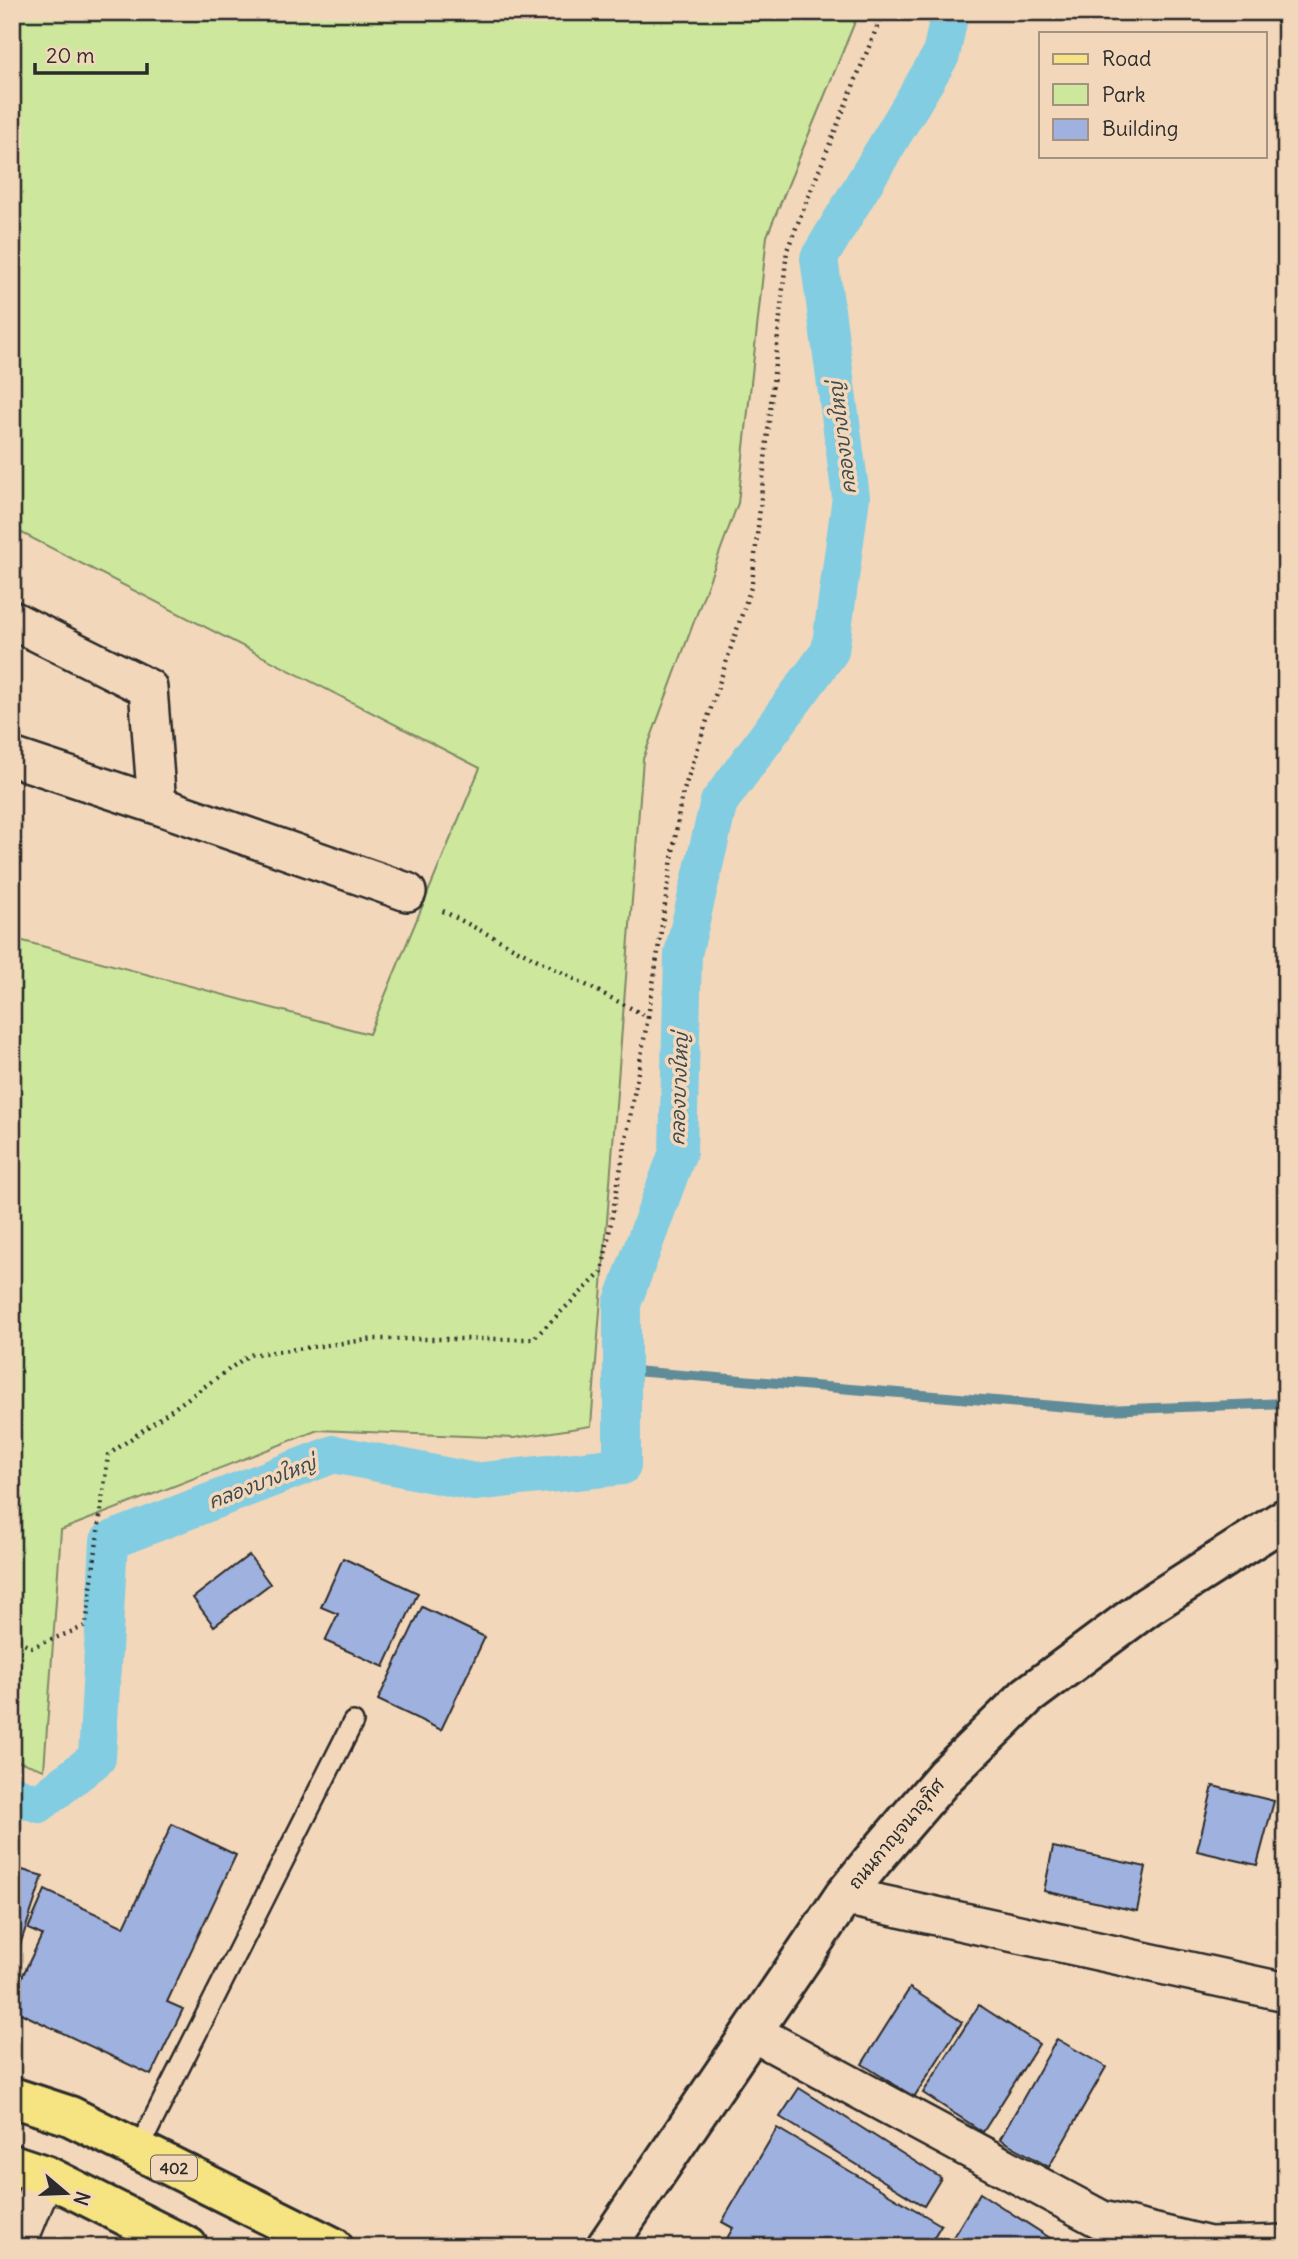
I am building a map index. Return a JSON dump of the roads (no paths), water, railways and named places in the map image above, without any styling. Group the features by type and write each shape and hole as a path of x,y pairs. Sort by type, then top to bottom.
{"main road":[{"name":"402","path":"12,2097 70,2116 332,2247"},
{"path":"29,2170 188,2247"}],"street":[{"path":"12,620 148,688 157,805"},
{"path":"12,757 407,892"},
{"name":"ถนนกาญจนาอุทิศ","path":"606,2247 844,1896 945,1776 1027,1696 1148,1606 1286,1518"},
{"path":"844,1896 1286,1992"},
{"path":"752,2032 1102,2220 1209,2246 1286,2244"},
{"path":"16,2247 29,2170"}],"lane":[{"path":"138,2150 353,1723"}],"waterway":[{"name":"คลองบางใหญ่","path":"12,1794 39,1804 97,1758 109,1541 334,1454 474,1482 622,1466 622,1304 678,1152 683,954 719,802 830,651 851,497 819,258 941,55 950,12"},
{"path":"622,1370 1104,1410 1286,1403"}]}
